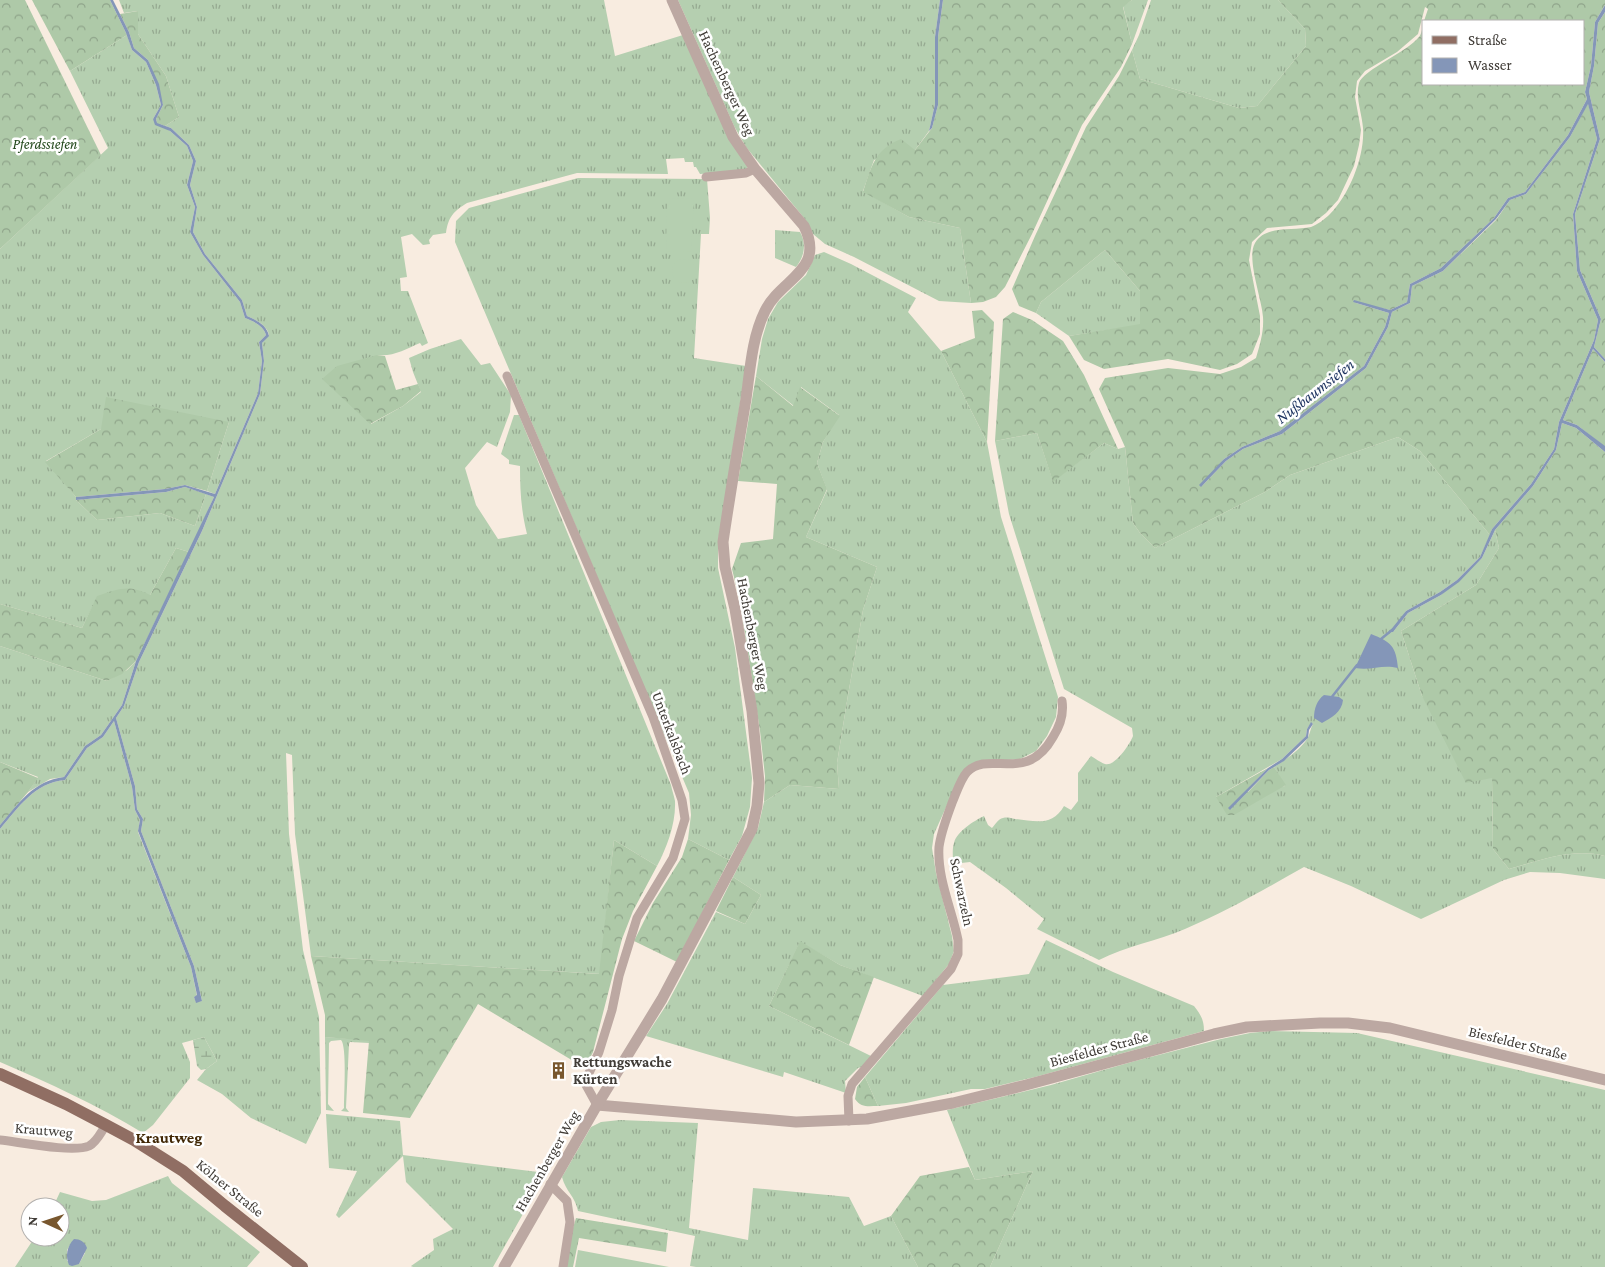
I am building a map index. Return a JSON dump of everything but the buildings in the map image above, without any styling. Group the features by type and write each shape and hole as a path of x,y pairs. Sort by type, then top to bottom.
{"main road":[{"name":"Kölner Straße","path":"0,1074 66,1104 106,1125 184,1171 302,1267"}],"street":[{"name":"Hachenberger Weg","path":"504,1267 550,1184 662,999 688,952 752,829 757,806 759,783 752,711 725,567 724,542 751,366 760,324 772,299 808,261 811,246 804,226 755,169 733,137 672,0"},
{"path":"706,177 746,173 755,169"},
{"name":"Unterkalsbach","path":"507,376 653,717 682,800 685,819 673,858 637,918 599,1052 588,1075 586,1085 597,1104"},
{"name":"Schwarzeln","path":"848,1121 848,1096 852,1084 940,984 956,960 959,947 958,940 941,873 939,849 945,822 964,775 976,766 985,764 1015,764 1038,757 1049,745 1058,729 1063,711 1062,701"},
{"name":"Biesfelder Straße","path":"597,1104 786,1122 848,1121 885,1117 1026,1085 1214,1034 1247,1027 1320,1023 1348,1023 1390,1028 1605,1080"},
{"name":"Krautweg","path":"0,1140 68,1148 82,1147 89,1146 106,1125"},
{"path":"550,1184 567,1201 570,1222 563,1267"}],"green space":[{"name":"Pferdssiefen","path":"0,0 25,0 101,155 0,249"},
{"path":"32,0 110,0 127,35 70,71"},
{"path":"119,0 604,0 615,56 683,35 748,166 745,171 700,174 696,167 694,167 693,162 685,162 684,158 666,159 668,174 577,173 467,203 452,215 446,233 433,235 429,240 430,244 423,245 412,234 401,237 407,277 400,278 401,291 408,291 428,343 422,346 420,343 394,354 377,355 371,424 403,406 421,392 409,358 461,339 481,365 490,363 511,395 510,412 497,447 487,442 465,468 476,505 498,539 527,534 521,500 520,466 509,464 509,460 501,454 514,415 519,415 671,785 675,809 670,835 657,866 614,840 600,974 311,956 295,834 292,755 286,753 289,834 303,950 319,1017 321,1113 306,1144 251,1118 222,1094 197,1080 206,1069 217,1061 204,1037 182,1043 190,1062 190,1078 153,1125 143,1133 73,1095 0,1062 0,829 28,797 44,786 65,780 87,748 103,737 114,721 132,787 135,810 140,820 138,832 191,967 197,996 194,997 196,1002 202,1001 194,966 141,831 143,819 137,809 135,786 116,718 124,706 139,662 202,531 260,394 264,361 262,343 269,335 264,326 247,316 242,300 205,254 193,232 197,207 190,185 196,161 189,145 171,128 165,126 179,117 166,76 138,34 138,11 124,13"},
{"path":"678,0 940,0 935,37 935,104 929,131 915,150 874,160 863,191 909,217 960,228 971,303 939,301 825,244 813,234 804,218 746,147 734,126"},
{"path":"943,0 1132,0 1123,7 1132,44 1121,67 1082,125 1032,234 1005,287 996,297 983,302 971,303 960,228 909,217 863,192 875,160 885,148 901,139 915,150 932,128 938,105 938,37"},
{"path":"1132,0 1148,0 1132,44 1123,6"},
{"path":"1151,0 1278,0 1305,29 1306,46 1257,106 1239,108 1140,79 1132,50"},
{"path":"1278,0 1605,0 1605,5 1595,22 1591,66 1585,92 1587,99 1568,135 1525,192 1508,198 1494,218 1441,268 1410,284 1407,302 1390,310 1353,302 1389,313 1385,327 1364,366 1280,431 1242,447 1224,459 1201,487 1226,461 1243,449 1282,434 1366,368 1388,327 1392,312 1410,303 1412,286 1443,271 1496,220 1510,200 1526,194 1570,137 1588,103 1597,139 1573,214 1577,271 1598,320 1594,340 1559,422 1554,449 1531,484 1492,529 1490,535 1420,451 1398,437 1290,475 1265,492 1155,548 1133,523 1125,447 1099,389 1105,378 1168,368 1220,374 1241,367 1256,358 1263,322 1253,268 1252,258 1255,243 1266,233 1273,231 1311,227 1326,218 1337,206 1349,186 1361,151 1363,128 1358,88 1362,78 1368,72 1413,43 1420,36 1422,30 1422,85 1585,85 1585,20 1424,20 1428,9 1425,7 1418,34 1397,52 1365,71 1357,81 1355,97 1361,130 1359,145 1354,166 1338,200 1312,224 1267,228 1252,242 1249,260 1260,316 1260,334 1252,354 1237,364 1220,370 1168,359 1104,369 1084,360 1069,336 1140,324 1140,291 1105,250 1041,302 1036,313 1019,306 1012,289 1035,236 1086,127 1119,76 1132,50 1140,79 1239,108 1257,106 1306,46 1305,29"},
{"path":"138,11 138,34 166,76 179,117 165,126 157,123 156,119 163,105 148,60 134,48 120,14"},
{"path":"1605,12 1605,359 1594,347 1601,319 1580,270 1575,214 1600,139 1589,92 1594,66 1598,23"},
{"path":"127,35 132,50 146,62 156,85 161,105 153,119 187,146 193,161 187,185 195,207 190,232 203,255 240,302 245,318 261,326 266,335 259,342 262,361 258,393 215,494 207,491 229,422 101,429 46,461 76,497 76,500 97,520 160,513 195,526 206,494 214,497 189,552 176,548 150,595 98,596 82,628 0,604 0,249 108,148 70,71"},
{"path":"578,178 707,179 710,218 709,234 701,234 694,358 746,366 718,542 718,568 735,648 752,778 750,807 742,836 729,860 688,839 691,815 689,793 455,242 456,221 469,208"},
{"path":"667,198 694,199 691,252 666,251"},
{"path":"775,230 800,232 804,250 796,267 775,258"},
{"path":"1105,250 1140,291 1140,325 1069,336 1036,313 1041,302"},
{"path":"824,252 916,298 908,312 941,351 987,442 1001,517 1058,697 1056,717 1047,736 1036,751 1020,759 979,762 961,774 934,834 932,848 954,951 949,964 923,996 840,965 800,942 769,1006 871,1056 862,1067 858,1068 845,1081 846,1093 784,1072 783,1077 646,1036 667,1004 716,912 745,924 761,895 733,877 758,828 764,802 790,785 839,789 837,763 848,695 863,610 877,567 806,537 827,490 817,463 823,442 839,415 801,387 794,406 756,376 762,339 768,319 778,302 806,275 815,255"},
{"path":"684,259 693,262 696,271 693,280 684,283 675,280 672,271 675,262"},
{"path":"982,310 994,322 987,442 941,351 975,338 972,311"},
{"path":"1013,312 1032,320 1063,341 1084,375 1118,449 1104,443 1053,482 1037,433 995,441 1003,319"},
{"path":"1593,349 1605,362 1605,447 1577,425 1563,420"},
{"path":"377,355 385,356 396,390 418,384 421,391 403,406 370,424 322,379 337,366"},
{"path":"756,376 793,406 800,387 840,416 823,442 817,463 827,489 806,537 877,567 863,610 848,695 837,763 839,789 790,785 764,802 765,776 760,731 740,602 732,569 741,543 773,539 777,484 738,481"},
{"path":"106,397 229,422 207,491 185,485 165,489 76,497 45,462 101,429"},
{"path":"1562,423 1576,428 1605,452 1605,856 1580,853 1568,854 1509,869 1493,849 1492,778 1466,783 1422,696 1401,631 1476,585 1499,548 1495,530 1533,486 1556,450"},
{"path":"1037,433 1053,481 1104,443 1118,449 1125,447 1133,523 1155,548 1265,492 1290,475 1398,437 1420,451 1490,535 1480,557 1457,580 1406,611 1393,632 1408,613 1441,595 1482,558 1495,530 1499,548 1476,585 1401,631 1422,696 1492,778 1493,849 1509,869 1568,854 1592,854 1605,856 1605,879 1560,873 1530,872 1504,880 1421,919 1351,886 1304,867 1245,900 1200,922 1099,960 1037,929 1044,919 1006,888 970,862 953,864 954,843 966,827 984,816 988,825 992,828 1003,818 1042,821 1054,817 1064,806 1071,810 1078,801 1078,773 1091,756 1102,763 1109,764 1117,759 1133,736 1132,728 1064,689 1009,514 995,441","holes":["1311,723 1313,724 1308,737 1301,747 1274,767 1285,786 1216,797 1282,759 1306,736 1307,729"]},
{"path":"185,487 206,494 195,526 160,513 97,520 76,500 166,492"},
{"path":"176,548 189,552 136,661 122,674 107,681 0,646 0,604 82,628 97,596 124,589 136,590 150,595"},
{"path":"0,646 107,681 127,670 136,661 122,705 101,735 85,746 64,777 50,779 28,792 38,777 0,762"},
{"path":"0,762 38,778 0,825"},
{"path":"1274,767 1286,785 1234,815 1227,815 1216,797 1268,768 1229,808 1231,810"},
{"path":"688,839 729,860 677,962 634,941 653,903 682,857"},
{"path":"614,840 657,866 633,911 622,939 593,1052 585,1068 478,1004 410,1118 363,1113 369,1041 325,1037 325,1015 311,956 599,974"},
{"path":"733,877 761,895 745,924 716,911"},
{"path":"1046,940 1113,972 1194,1006 1202,1018 1204,1031 985,1089 971,1089 906,1103 878,1106 865,1077 943,985 1029,974"},
{"path":"800,941 840,965 874,977 849,1045 769,1006"},
{"path":"1269,1031 1357,1033 1605,1090 1605,1267 990,1267 1033,1171 975,1180 947,1110 1051,1085 1221,1039"},
{"path":"204,1037 217,1061 206,1069 201,1070 197,1066 193,1040"},
{"path":"325,1037 369,1040 369,1043 350,1042 349,1044 346,1108 349,1112 341,1111 344,1108 345,1071 344,1051 341,1040 329,1043 328,1104 334,1111 326,1110"},
{"path":"865,1077 878,1106 862,1105 855,1099 857,1087"},
{"path":"326,1114 400,1121 403,1155 546,1173 493,1267 413,1267 411,1266 434,1250 433,1239 453,1229 406,1182 403,1156 339,1218 336,1215 357,1171 329,1168"},
{"path":"620,1120 698,1123 689,1228 748,1240 753,1188 849,1197 864,1226 891,1216 918,1267 696,1267 690,1266 695,1236 578,1211 575,1201 562,1177 591,1127 601,1122"},
{"path":"969,1167 975,1180 1033,1171 990,1267 918,1267 891,1216 920,1176"},
{"path":"168,1176 172,1183 260,1252 247,1267 15,1267 28,1247 69,1247 67,1261 79,1264 85,1253 70,1245 70,1197 58,1197 60,1192 92,1201 106,1200"},
{"path":"576,1218 668,1233 666,1252 579,1238 573,1267 565,1267"},
{"path":"578,1250 669,1267 575,1267"}],"water":[{"path":"110,0 113,0 129,32 134,48 148,60 159,84 163,105 156,119 157,123 171,128 189,145 196,161 190,185 197,207 193,232 205,254 242,300 247,316 264,326 269,336 262,343 264,361 260,394 202,531 139,662 124,706 116,718 135,786 137,809 143,819 141,831 194,966 202,1001 196,1003 194,997 197,995 191,967 138,831 140,820 135,810 132,787 114,721 103,737 87,748 65,780 44,786 28,797 0,829 0,825 20,801 35,788 53,779 64,777 85,746 101,735 122,705 136,661 214,497 185,487 166,492 76,500 76,497 165,489 185,485 215,494 258,393 262,361 259,342 266,335 261,326 245,318 240,302 203,255 190,232 195,207 187,185 193,161 187,146 170,131 155,125 153,119 161,105 156,85 146,62 132,50"},
{"path":"940,0 943,0 938,37 938,105 932,128 929,131 935,104 935,37"},
{"path":"1605,5 1605,12 1598,23 1594,66 1589,92 1600,139 1575,214 1580,270 1601,319 1594,347 1605,359 1605,362 1593,349 1563,420 1577,425 1605,446 1605,452 1576,428 1562,423 1556,450 1533,486 1495,530 1482,558 1459,582 1441,595 1408,613 1393,632 1389,632 1406,611 1457,580 1480,557 1492,529 1531,484 1554,449 1559,422 1594,340 1598,320 1577,271 1573,214 1597,139 1588,104 1570,137 1526,194 1510,200 1496,219 1443,271 1412,286 1410,303 1392,312 1388,327 1366,368 1282,434 1243,449 1226,461 1201,487 1199,485 1224,459 1242,447 1280,431 1364,366 1385,327 1389,313 1353,302 1354,300 1390,310 1407,302 1410,284 1441,268 1494,218 1508,198 1525,192 1568,135 1587,99 1585,92 1591,66 1595,22"},
{"path":"1371,634 1388,642 1396,655 1398,668 1355,668"},
{"path":"1324,695 1339,697 1343,700 1341,708 1322,723 1314,718 1314,715 1318,702"},
{"path":"1311,722 1313,724 1309,730 1308,738 1284,761 1269,770 1230,810 1228,808 1268,768 1282,759 1306,736"},
{"path":"74,1239 82,1241 87,1248 79,1264 72,1266 69,1265 67,1255"}],"waterway":[{"path":"1381,639 1392,630"},
{"path":"1331,698 1357,665"}],"place":[{"name":"Rettungswache Kürten","path":"559,1071"}],"district":[{"name":"Krautweg","path":"169,1137"}],"water label":[{"name":"Nußbaumsiefen","path":"1315,391"}]}
